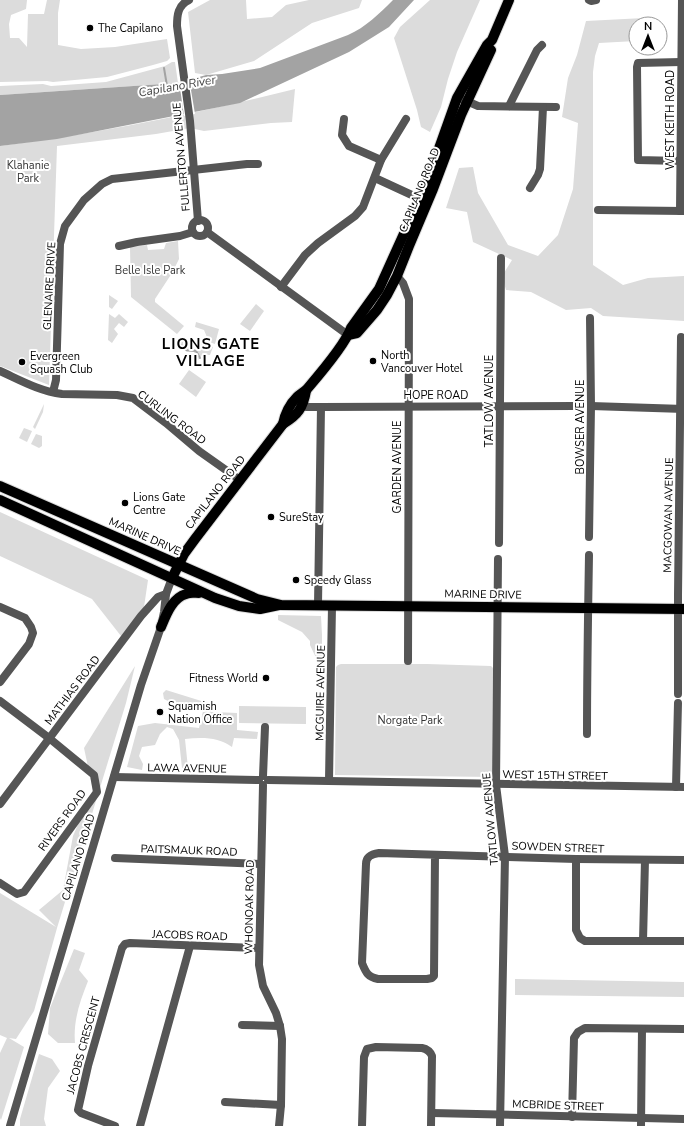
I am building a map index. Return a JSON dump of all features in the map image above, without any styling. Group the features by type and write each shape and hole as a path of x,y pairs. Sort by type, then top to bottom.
{"main road":[{"name":"CAPILANO ROAD","path":"283,424 285,413 297,397 306,391 348,335 350,328 379,289 426,185 457,98 487,45 492,40 509,0"},
{"name":"CAPILANO ROAD","path":"348,335 357,333 388,295 468,101 492,48 492,40"},
{"path":"397,276 396,270 410,232 410,223"},
{"path":"304,403 306,391"},
{"name":"CAPILANO ROAD","path":"172,578 184,553 283,424 293,418 304,403"},
{"name":"MARINE DRIVE","path":"0,486 257,599 281,604 332,606 408,605 681,609"},
{"name":"MARINE DRIVE","path":"0,500 202,593 232,604 260,609 281,604"},
{"path":"172,578 177,576 217,593 237,599 257,599"},
{"path":"161,627 172,605 179,597 186,593 202,593"}],"street":[{"name":"FULLERTON AVENUE","path":"189,0 182,5 178,12 177,26 190,120 198,221"},
{"path":"589,0 596,0"},
{"name":"WEST KEITH ROAD","path":"682,211 680,161 683,1"},
{"path":"509,106 537,50 542,45"},
{"path":"680,161 638,160 637,66 638,63 681,62"},
{"path":"457,98 478,106 556,107"},
{"path":"530,188 540,169 543,107"},
{"path":"344,119 342,135 349,146 381,160"},
{"path":"281,287 306,255 318,243 355,216 363,207 381,160 406,119"},
{"name":"GLENAIRE DRIVE","path":"56,393 60,244 65,226 84,200 102,184 112,179 258,164"},
{"path":"375,178 414,196"},
{"path":"598,210 682,211"},
{"path":"193,232 193,225 198,221 206,223 208,228 207,232"},
{"path":"193,232 196,235 201,236 207,232"},
{"path":"120,246 180,236 193,232"},
{"path":"207,232 348,335"},
{"name":"TATLOW AVENUE","path":"499,544 501,258"},
{"name":"GARDEN AVENUE","path":"397,276 404,283 409,299 408,661"},
{"name":"BOWSER AVENUE","path":"589,537 591,406 590,318"},
{"name":"MACGOWAN AVENUE","path":"678,694 681,609 681,337"},
{"name":"CURLING ROAD","path":"0,371 32,386 56,393 117,395 133,398 199,451 240,480"},
{"name":"HOPE ROAD","path":"304,403 306,406 321,407 575,406"},
{"path":"591,406 682,409"},
{"path":"318,605 321,407"},
{"path":"587,734 589,555"},
{"name":"TATLOW AVENUE","path":"498,559 496,785 505,856 500,1126"},
{"name":"CAPILANO ROAD","path":"10,1126 114,777 161,627 166,594 172,578"},
{"name":"MATHIAS ROAD","path":"0,804 151,604 158,597 166,594"},
{"name":"MCGUIRE AVENUE","path":"329,780 332,606"},
{"path":"0,607 25,618 30,624 33,633 29,644 0,682"},
{"name":"RIVERS ROAD","path":"0,702 49,738 94,775 97,792 24,892 17,894 0,883"},
{"path":"678,703 680,787"},
{"name":"WHONOAK ROAD","path":"265,727 259,948 261,978 280,1026 282,1056 279,1126"},
{"name":"LAWA AVENUE","path":"114,777 329,780"},
{"name":"WEST 15TH STREET","path":"329,780 496,785 680,787"},
{"name":"SOWDEN STREET","path":"435,855 434,976 427,980 378,979 369,976 365,972 362,963 366,860 372,854 505,856 576,859 684,860"},
{"name":"PAITSMAUK ROAD","path":"116,858 261,864"},
{"path":"576,859 576,930 577,934 585,941 684,941"},
{"path":"643,941 645,860"},
{"name":"JACOBS ROAD","path":"122,948 125,944 130,943 259,948"},
{"path":"140,1126 190,946"},
{"name":"JACOBS CRESCENT","path":"115,1126 81,1113 78,1110 88,1066 122,948"},
{"path":"242,1025 280,1026"},
{"path":"572,1117 574,1038 578,1032 585,1028 684,1029"},
{"path":"641,1122 642,1029"},
{"path":"362,1126 364,1057 367,1049 371,1048 422,1048 430,1052 432,1056 431,1126"},
{"path":"225,1102 281,1105"},
{"name":"MCBRIDE STREET","path":"432,1113 572,1117 641,1122 684,1119"}],"green space":[{"path":"0,0 27,0 26,9 11,15 9,24 10,38 19,38 27,47 28,14 44,14 47,0 60,0 58,13 58,45 81,49 115,47 167,39 170,58 167,61 107,77 53,82 0,82"},
{"path":"210,0 246,0 247,19 272,17 286,5 309,0 362,0 359,8 312,23 254,61 206,75 195,73 188,12"},
{"path":"430,0 480,0 457,52 441,107 430,132 421,127 394,38 400,27"},
{"path":"628,19 628,41 599,43 595,56 593,72 593,265 623,285 648,278 684,276 684,321 603,316 591,308 566,310 531,292 506,290 502,276 512,260 473,242 467,212 446,208 459,168 473,167 478,193 508,245 538,256 558,235 573,189 578,123 562,117 568,78 577,55 586,21"},
{"path":"175,62 178,83 0,95 0,86 43,84 51,86 106,82 165,66"},
{"name":"Klahanie Park","path":"295,89 292,122 204,131 190,128 156,134 57,146 49,385 0,366 0,146 149,122"},
{"name":"Belle Isle Park","path":"178,241 179,259 172,273 155,299 155,302 184,326 177,334 131,297 130,247 147,245 148,250 164,249 166,243"},
{"path":"109,295 118,301 112,309 109,307"},
{"path":"256,304 264,311 250,331 240,324"},
{"path":"109,314 115,318 119,314 128,322 124,327 119,323 114,329 118,334 112,343 108,340"},
{"path":"196,322 219,329 215,344 209,342 204,330 195,327"},
{"path":"182,340 183,345 190,341 194,342 190,347 192,349 196,349 205,340 207,344 213,347 210,355 202,355 198,360 194,352 187,352 178,345"},
{"path":"189,370 206,382 196,397 179,384"},
{"path":"44,404 43,412 35,429 33,427"},
{"path":"24,428 32,431 27,442 19,438"},
{"path":"36,434 42,436 42,446 39,448 31,444"},
{"path":"0,512 148,580 144,607 121,636 92,599 0,556"},
{"path":"278,615 321,616 322,680 319,680 317,660 310,645 310,641 302,632 278,620"},
{"name":"Norgate Park","path":"341,664 491,666 493,668 492,777 335,775 336,667"},
{"path":"135,666 126,703 57,928 34,1011 16,1039 9,1038 24,1047 1,1120 0,1053 7,1038 0,1035 0,893 56,927 39,910 63,890 73,836 93,790 84,748"},
{"path":"166,690 211,704 214,712 237,713 237,730 258,732 257,739 234,738 232,747 222,741 210,738 185,739 188,768 182,768 179,740 173,729 167,727 160,734 155,745 142,747 139,756 143,764 142,770 127,767 138,726 155,723 199,728 204,707 170,702 164,699 163,693"},
{"path":"239,706 306,707 306,724 239,723"},
{"path":"74,949 85,953 79,970 88,981 76,1019 75,1043 58,1043 48,1034 50,1008"},
{"path":"515,979 684,982 684,997 515,995"},
{"path":"39,1054 52,1059 60,1071 48,1088 44,1119 46,1126 20,1126 20,1119"}],"water":[{"name":"Capilano River","path":"393,0 414,0 389,27 349,52 240,103 57,139 0,146 0,95 178,83 206,75 260,68 355,32 372,20"}],"pier":[{"path":"189,78 195,114 184,116 179,81"}],"waterway":[{"name":"Capilano River","path":"164,68 167,86"},
{"path":"180,344 186,350 196,351 200,358"}],"place":[{"name":"The Capilano","path":"90,28"},
{"name":"North Vancouver Hotel","path":"373,361"},
{"name":"Evergreen Squash Club","path":"22,362"},
{"name":"Lions Gate Centre","path":"125,503"},
{"name":"SureStay","path":"271,517"},
{"name":"Speedy Glass","path":"296,580"},
{"name":"Fitness World","path":"266,678"},
{"name":"Squamish Nation Office","path":"160,712"}],"district":[{"name":"LIONS GATE VILLAGE","path":"211,352"}]}
